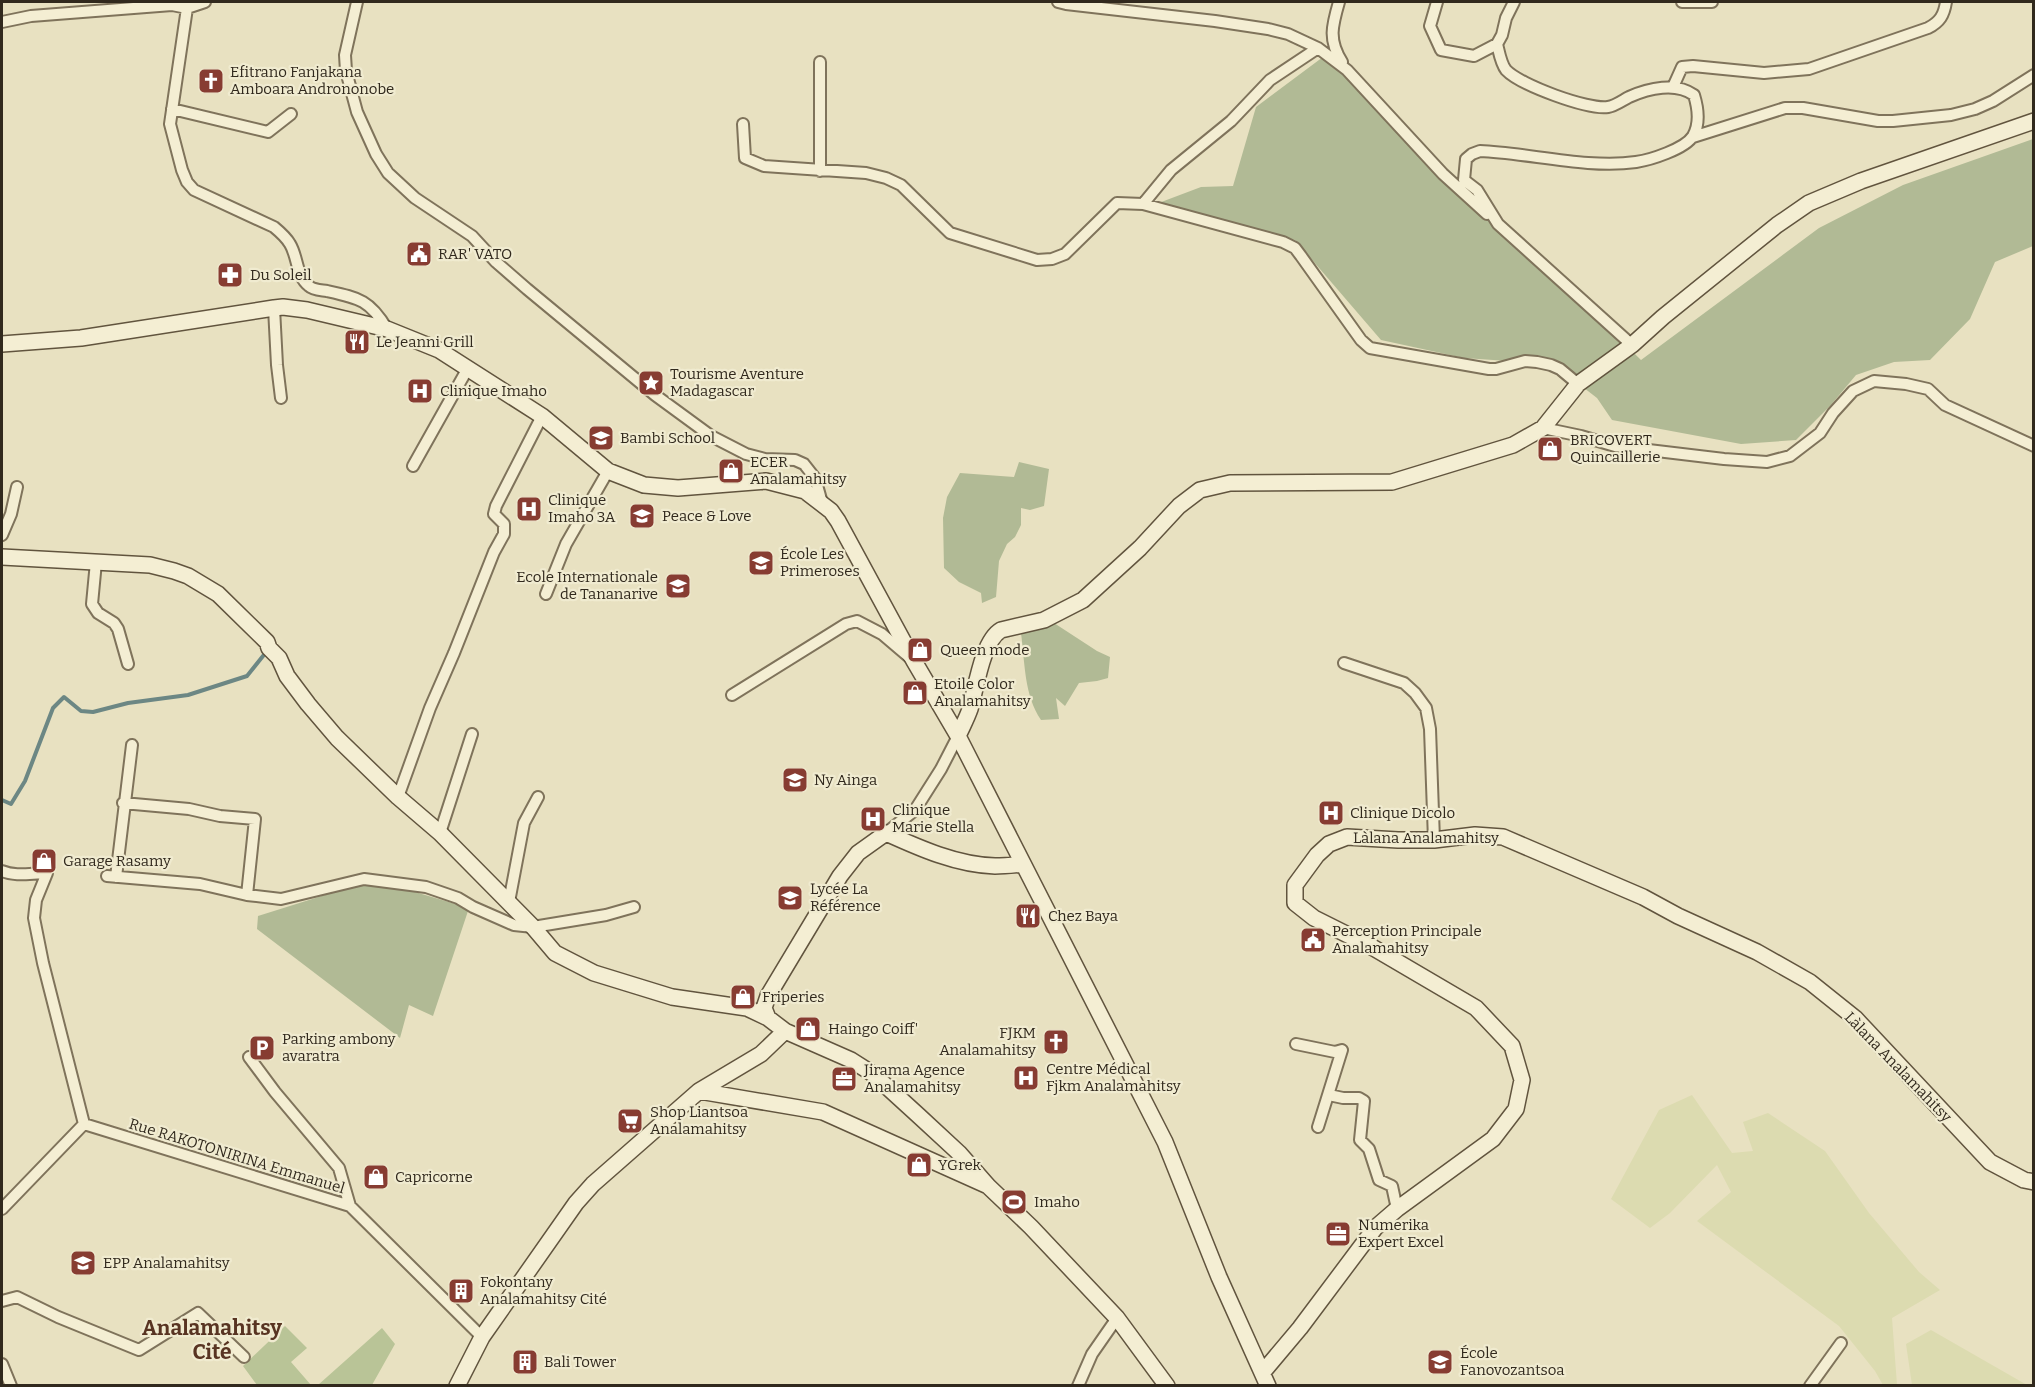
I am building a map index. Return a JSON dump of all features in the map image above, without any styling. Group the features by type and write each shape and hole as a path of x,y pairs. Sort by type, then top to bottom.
{"main road":[{"path":"958,736 969,711 987,649 996,632 1044,620 1083,600 1140,548 1179,506 1200,490 1230,483 1392,482 1513,445 1543,428 1578,384 1632,345 1768,232 1809,202 1861,181 2034,121"},
{"path":"2,344 81,338 274,308 307,310 387,329 439,350 542,416 608,471 644,485 678,488 766,481 805,491 822,503 838,521 914,661 958,736 1165,1142 1219,1277 1265,1379"},
{"path":"2,556 150,565 188,576 218,594 267,642 269,648 279,658 286,675 320,719 398,797 440,833 533,927 555,953 594,973 672,997 747,1008 768,1018 785,1031 851,1060 873,1074 952,1147 1031,1227 1116,1318 1167,1386"},
{"path":"768,1018 764,1008 768,996 840,876 858,853 886,833 914,846 972,863 993,866 1023,864"},
{"name":"Làlana Analamahitsy","path":"1265,1379 1375,1228 1397,1209 1493,1139 1516,1109 1522,1080 1512,1046 1476,1008 1372,947 1314,918 1295,903 1295,885 1317,855 1329,844 1347,837 1434,840 1475,835 1503,837 1643,897 1678,916 1757,952 1810,982 1855,1018 1932,1103 1990,1162 2024,1180 2034,1182"},
{"path":"457,1386 482,1337 576,1203 593,1184 699,1091 761,1054 785,1031"},
{"path":"699,1091 823,1112 988,1186"}],"street":[{"path":"2,22 31,16 121,6 172,5 187,8 205,2"},
{"path":"357,2 345,56 346,71 357,112 376,154 388,173 415,198 472,236 496,262 527,289 655,395 711,436 746,454 765,459 795,460 804,464 815,478 822,503"},
{"path":"1058,2 1268,29 1288,34 1318,48 1347,70 1443,174 1632,345"},
{"path":"1150,2 1155,15"},
{"path":"1338,2 1332,36 1335,50 1347,70"},
{"path":"1437,2 1431,26 1441,50 1474,56 1497,44 1514,2"},
{"path":"1682,2 1713,2"},
{"path":"1673,87 1683,67 1764,73 1809,69 1928,28 1937,23 1945,12 1946,2"},
{"path":"187,8 170,124 187,182 194,190 274,227 292,245 301,275 311,288 342,294 368,304 376,311 387,329"},
{"path":"1497,44 1505,69 1513,75 1529,86 1584,105 1609,108 1632,96 1673,87 1687,91 1694,95 1699,116 1693,137"},
{"path":"1143,204 1171,170 1231,121 1270,80 1318,48"},
{"path":"820,62 820,171"},
{"path":"1498,224 1477,190 1464,180 1466,159 1480,151 1599,163 1635,162 1668,153 1693,137 1785,108 1803,108 1878,121 1951,115 1975,109 1993,101 2034,75"},
{"path":"172,109 268,132 291,114"},
{"path":"743,124 744,158 764,166 866,173 886,178 901,185 950,233 1037,260 1052,259 1065,254 1117,203 1143,204 1283,242 1295,248 1361,340 1370,348 1436,361 1496,369 1525,361 1537,362 1560,369 1578,384"},
{"path":"274,308 281,398"},
{"path":"413,466 468,368"},
{"path":"1543,428 1615,446 1767,462 1790,456 1820,434 1833,413 1853,391 1874,381 1928,389 1945,405 2034,446"},
{"path":"398,797 430,708 494,552 504,534 504,524 494,514 496,506 542,416"},
{"path":"546,594 566,544 608,471"},
{"path":"2,535 11,514 17,487"},
{"path":"96,562 92,604 98,613 114,623 118,629 128,664"},
{"path":"732,695 846,624 857,621 882,634 914,661"},
{"path":"1344,663 1404,683 1426,708 1430,729 1434,840"},
{"path":"440,833 472,734"},
{"path":"886,833 915,810 941,769 958,736"},
{"path":"132,745 111,876 200,884 247,895 281,898 334,888 364,879 426,888 458,898 514,926 533,927 606,915 634,907"},
{"path":"509,902 524,823 538,797"},
{"path":"123,803 189,809 220,816 255,819 247,895"},
{"path":"2,871 13,875 47,873 36,900 34,918 51,996 84,1124 2,1209"},
{"path":"1296,1044 1335,1052 1342,1050 1318,1127"},
{"path":"249,1057 275,1092 339,1168 350,1206"},
{"path":"1329,1095 1359,1098 1364,1101 1360,1140 1369,1149 1379,1180 1392,1186 1397,1209"},
{"name":"Rue RAKOTONIRINA Emmanuel","path":"84,1124 350,1206 482,1337"},
{"path":"2,1301 17,1298 139,1350 198,1312 244,1357"},
{"path":"1078,1386 1092,1354 1116,1318"},
{"path":"1810,1386 1841,1343"},
{"path":"2,1364 11,1386"}],"green space":[{"path":"1323,57 1372,95 1461,194 1547,267 1641,360 1819,228 1903,185 2033,139 2033,246 1995,262 1970,319 1930,360 1894,362 1856,375 1830,406 1796,440 1741,444 1612,420 1597,398 1553,364 1464,358 1381,340 1295,240 1156,204 1201,187 1233,186 1256,107"},
{"path":"1019,462 1049,469 1044,506 1030,510 1021,508 1021,525 1015,537 1007,544 999,561 996,597 982,603 981,593 959,582 944,568 943,518 947,497 960,473 1014,477"},
{"path":"1054,623 1110,657 1108,678 1079,683 1065,706 1056,698 1059,719 1041,720 1028,689 1021,633"},
{"path":"360,884 415,892 469,908 433,1016 409,1005 400,1038 257,929 258,916"},
{"path":"1692,1095 1732,1153 1753,1151 1743,1122 1768,1113 1825,1151 1869,1213 1919,1272 1940,1290 1892,1318 1897,1385 1883,1385 1875,1371 1839,1326 1697,1221 1731,1192 1717,1165 1670,1213 1650,1228 1611,1199 1659,1110"},
{"path":"285,1326 307,1348 291,1362 311,1385 257,1385 243,1366"},
{"path":"382,1328 395,1344 372,1385 318,1385"},
{"path":"1931,1330 2027,1385 1912,1385 1906,1344"}],"waterway":[{"path":"2,800 11,804 25,781 53,708 64,697 81,711 93,712 128,703 188,695 247,676 267,651"}],"place":[{"name":"Efitrano Fanjakana Amboara Andrononobe","path":"211,81"},
{"name":"RAR' VATO","path":"419,254"},
{"name":"Du Soleil","path":"230,275"},
{"name":"Le Jeanni Grill","path":"357,342"},
{"name":"Tourisme Aventure Madagascar","path":"651,383"},
{"name":"Clinique Imaho","path":"420,391"},
{"name":"Bambi School","path":"601,438"},
{"name":"BRICOVERT Quincaillerie","path":"1550,449"},
{"name":"ECER Analamahitsy","path":"731,471"},
{"name":"Clinique Imaho 3A","path":"529,509"},
{"name":"Peace & Love","path":"642,516"},
{"name":"École Les Primeroses","path":"761,563"},
{"name":"Ecole Internationale de Tananarive","path":"678,586"},
{"name":"Queen mode","path":"920,650"},
{"name":"Etoile Color Analamahitsy","path":"915,693"},
{"name":"Ny Ainga","path":"795,780"},
{"name":"Clinique Dicolo","path":"1331,813"},
{"name":"Clinique Marie Stella","path":"873,819"},
{"name":"Garage Rasamy","path":"44,861"},
{"name":"Lycée La Référence","path":"790,898"},
{"name":"Chez Baya","path":"1028,916"},
{"name":"Perception Principale Analamahitsy","path":"1313,940"},
{"name":"Friperies","path":"743,997"},
{"name":"Haingo Coiff'","path":"808,1029"},
{"name":"FJKM Analamahitsy","path":"1056,1042"},
{"name":"Parking ambony avaratra","path":"262,1048"},
{"name":"Centre Médical Fjkm Analamahitsy","path":"1026,1078"},
{"name":"Jirama Agence Analamahitsy","path":"844,1079"},
{"name":"Shop Liantsoa Analamahitsy","path":"630,1121"},
{"name":"YGrek","path":"919,1165"},
{"name":"Capricorne","path":"376,1177"},
{"name":"Imaho","path":"1014,1202"},
{"name":"Numerika Expert Excel","path":"1338,1234"},
{"name":"EPP Analamahitsy","path":"83,1263"},
{"name":"Fokontany Analamahitsy Cité","path":"461,1291"},
{"name":"Bali Tower","path":"525,1362"},
{"name":"École Fanovozantsoa","path":"1440,1362"}],"district":[{"name":"Analamahitsy Cité","path":"212,1340"}]}
